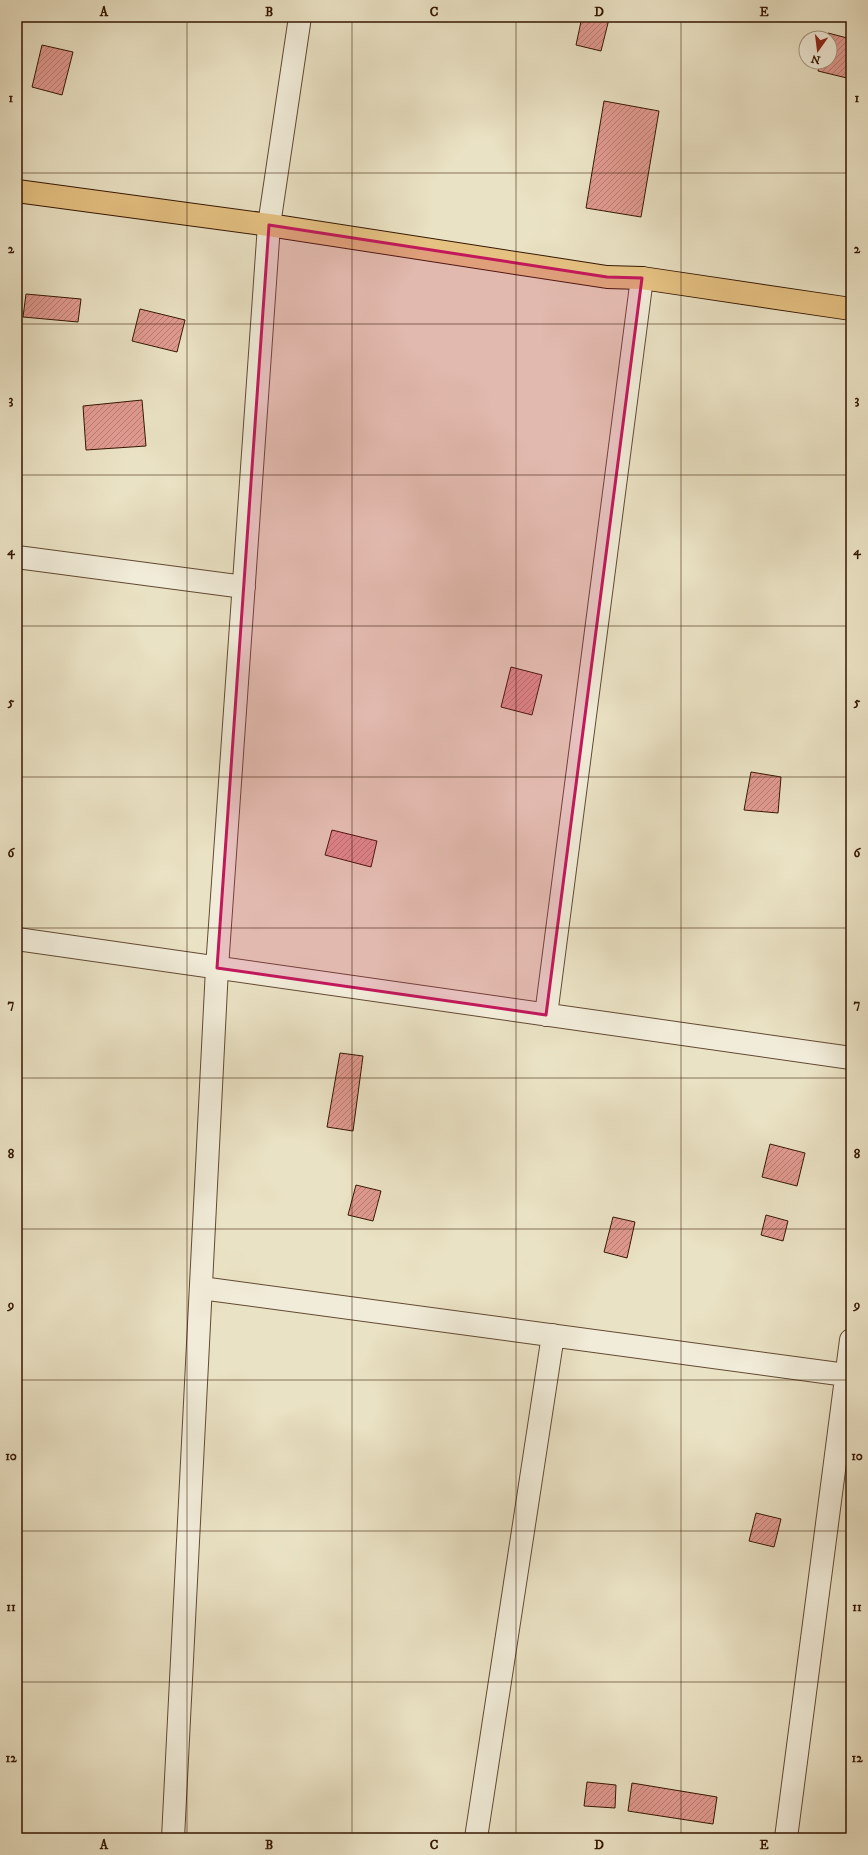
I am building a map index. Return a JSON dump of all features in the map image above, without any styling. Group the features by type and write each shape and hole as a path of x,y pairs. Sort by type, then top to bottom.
{"highway":[{"path":"17,190 268,225 607,277 642,278 851,309"}],"street":[{"path":"173,1838 217,968 268,225 300,17"},
{"path":"546,1015 642,278"},
{"path":"17,557 244,587"},
{"path":"17,939 851,1058"},
{"path":"201,1288 846,1375"},
{"path":"476,1838 553,1335"},
{"path":"786,1838 851,1340"}],"highlighted area":[{"path":"269,225 607,277 642,278 546,1015 217,968"}],"building":[{"path":"582,17 609,19 601,51 576,45"},
{"path":"838,36 851,39 851,79 818,71 838,70"},
{"path":"42,45 73,52 62,95 32,87"},
{"path":"604,101 659,111 641,217 586,208"},
{"path":"26,294 81,299 78,322 23,317"},
{"path":"140,309 185,320 177,352 132,341"},
{"path":"142,400 146,446 86,450 83,406"},
{"path":"511,667 542,675 532,715 501,707"},
{"path":"751,772 781,777 778,813 744,810"},
{"path":"332,830 377,841 371,867 325,855"},
{"path":"340,1053 363,1056 353,1131 327,1127"},
{"path":"770,1144 805,1153 797,1186 762,1177"},
{"path":"356,1185 381,1191 373,1221 348,1215"},
{"path":"766,1215 788,1221 783,1241 761,1235"},
{"path":"613,1217 635,1222 627,1258 604,1252"},
{"path":"756,1513 781,1519 774,1547 749,1541"},
{"path":"587,1782 616,1785 615,1808 584,1806"},
{"path":"632,1783 717,1797 713,1824 628,1811"}]}
